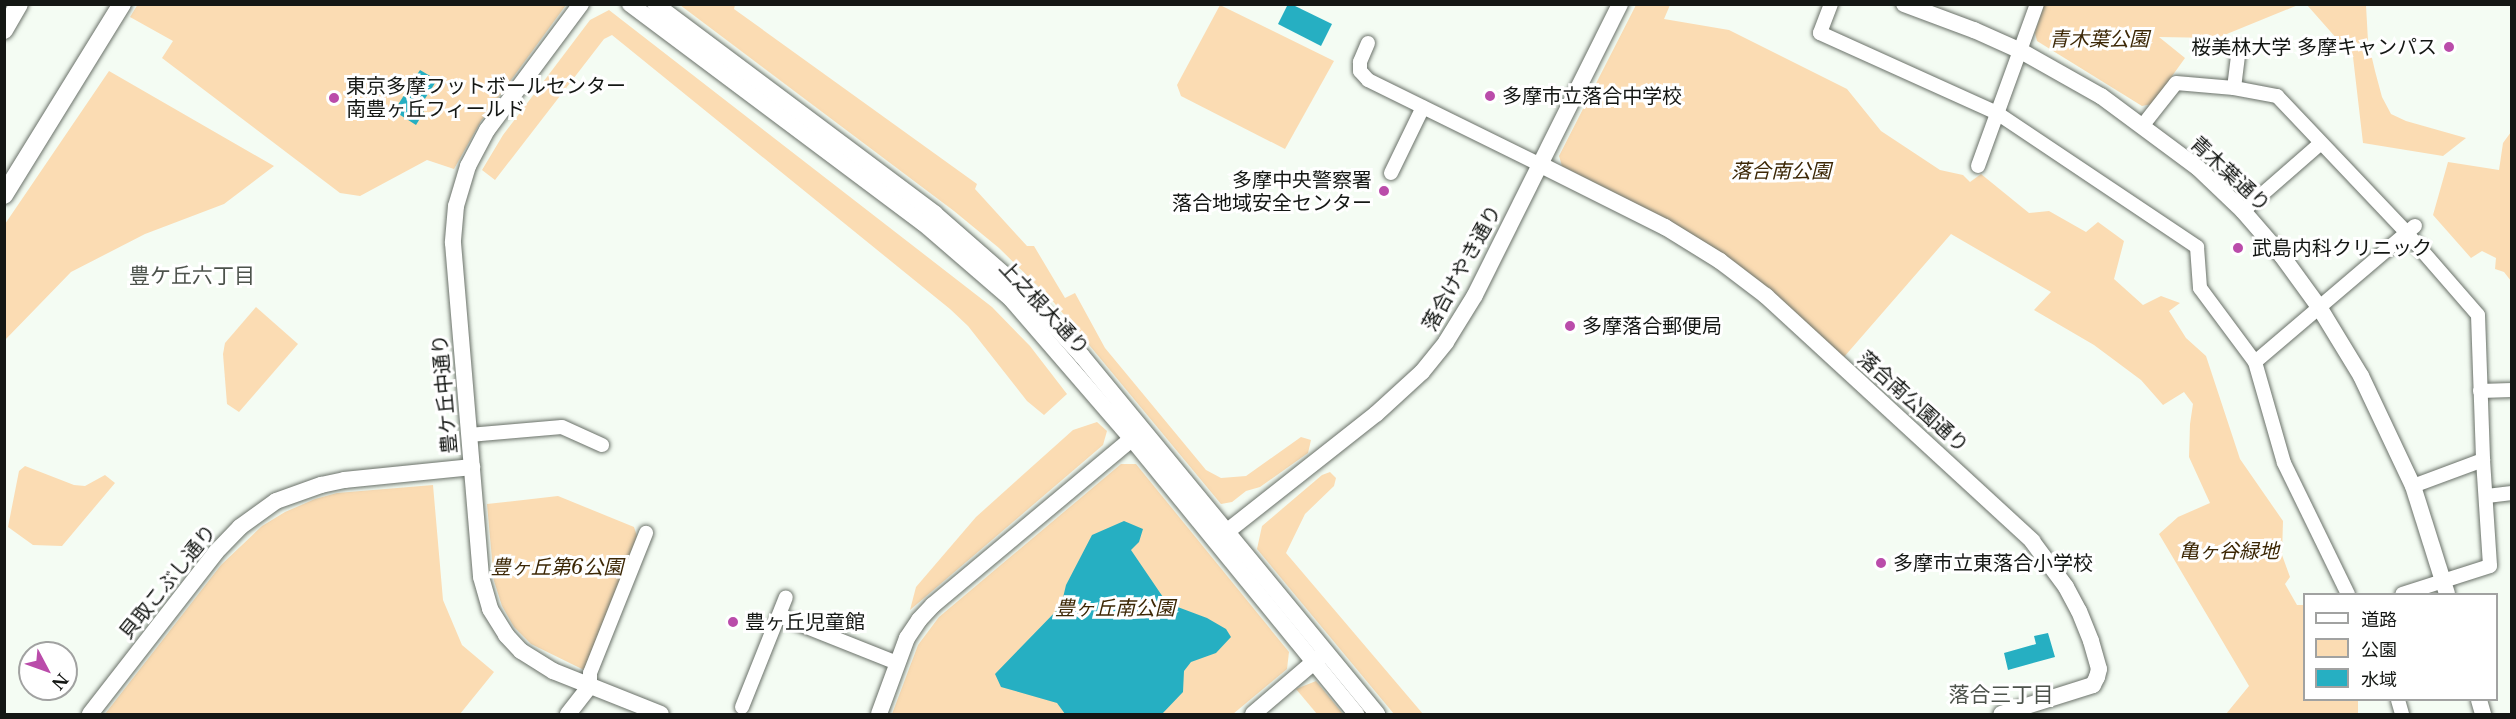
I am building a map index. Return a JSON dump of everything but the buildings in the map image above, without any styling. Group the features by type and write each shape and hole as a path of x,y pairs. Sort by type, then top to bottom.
{"main road":[{"path":"4,30 19,4"},
{"path":"4,195 122,4"}],"street":[{"name":"豊ケ丘中通り","path":"581,4 487,130 468,166 460,192 453,243 481,577 485,594 497,622 521,651 536,661 590,686 661,714"},
{"name":"上之根大通り","path":"630,4 923,223 981,272 1031,321 1138,435"},
{"name":"上之根大通り","path":"655,4 860,157 979,251 1022,290 1062,333 1138,435 1221,536 1326,652 1377,714"},
{"name":"落合けやき通り","path":"1221,536 1376,414 1422,372 1465,314 1620,4"},
{"path":"1831,4 1820,33 1996,113 2197,247 2200,288 2255,362 2284,462 2349,593"},
{"name":"青木葉通り","path":"1904,4 1933,9 2067,75 2143,125 2198,168 2243,211 2282,256 2319,307 2361,375 2413,486 2445,588"},
{"path":"1978,166 2037,4"},
{"path":"1368,43 1360,62 1360,71 1368,80 1541,165"},
{"path":"2234,88 2239,48"},
{"path":"2143,125 2176,82 2234,88 2277,96 2410,228 2478,315 2483,460 2490,566 2445,588 2409,593"},
{"path":"1391,173 1423,107"},
{"path":"2243,211 2321,142"},
{"name":"落合南公園通り","path":"1541,165 1665,227 1720,261 1757,289 2032,541 2066,587 2079,611 2099,669 2093,685 2001,714"},
{"path":"2255,362 2410,228"},
{"path":"2480,391 2511,390"},
{"path":"469,435 547,422 562,427 593,446"},
{"path":"879,714 907,638 933,605 1138,435"},
{"path":"2413,486 2483,460"},
{"name":"貝取こぶし通り","path":"90,714 216,552 240,527 276,501 321,485 344,480 472,467"},
{"path":"2487,496 2511,493"},
{"path":"568,714 590,686 590,673 646,533"},
{"name":"上之根大通り","path":"1221,536 1313,663 1356,714"},
{"path":"742,707 786,597"},
{"path":"779,616 897,663"},
{"path":"1253,714 1326,652"}],"green space":[{"name":"東京多摩フットボールセンター 南豊ヶ丘フィールド","path":"138,4 566,5 481,121 454,169 427,160 360,196 340,193 162,58 173,41 130,17"},
{"path":"680,5 735,5 734,9 977,184 975,189 1027,246 1034,246 1065,298 1075,293 1105,348 1206,470 1221,478 1246,476 1301,437 1311,440 1308,453 1260,487 1246,491 1232,502 1221,504 1051,299 999,248 954,211"},
{"path":"1220,5 1334,61 1285,149 1181,96 1177,85"},
{"name":"落合南公園","path":"1636,5 1670,5 1664,19 1729,30 1847,89 1881,131 1940,170 1963,175 1970,182 1981,174 2029,213 2049,211 2086,232 2098,222 2124,241 2114,279 2143,305 2161,296 2180,303 2169,311 2186,338 2206,356 2240,459 2283,521 2282,555 2290,577 2285,584 2297,605 2303,605 2303,701 2358,701 2358,714 2226,714 2249,686 2159,534 2178,517 2210,503 2189,457 2193,404 2184,392 2163,405 2141,380 2094,345 2034,310 2051,292 1951,234 1844,357 1672,222 1562,166 1559,156"},
{"name":"青木葉公園","path":"2044,5 2298,5 2217,38 2159,37 2185,58 2152,104 2142,106 2037,41 2035,33"},
{"path":"2307,5 2366,5 2368,41 2382,97 2391,114 2406,121 2466,138 2443,156 2363,143 2353,57"},
{"path":"609,10 992,307 1030,346 1067,394 1044,415 1027,401 968,326 950,309 612,35 604,39 495,180 482,170 503,135 590,20"},
{"path":"109,71 274,166 224,204 145,234 71,272 5,340 5,224"},
{"path":"2511,132 2511,281 2504,272 2495,269 2496,258 2482,251 2471,258 2433,215 2448,162 2499,170 2503,143"},
{"path":"256,307 298,344 239,412 227,404 223,354 225,343"},
{"path":"1097,422 1107,431 1103,445 910,610 916,587 976,517 1073,430"},
{"name":"豊ヶ丘南公園","path":"1121,464 1136,464 1289,652 1287,669 1233,714 892,714 918,645 939,617"},
{"path":"25,466 74,485 85,486 105,475 115,483 62,546 33,545 8,527 19,471"},
{"path":"1330,472 1336,478 1334,486 1305,514 1286,553 1423,714 1394,714 1257,549 1262,526 1322,475"},
{"path":"433,485 443,600 462,645 494,672 460,714 105,714 221,565 262,526 285,512 315,499 337,493"},
{"name":"豊ヶ丘第6公園","path":"558,496 634,527 637,536 584,670 531,644 514,627 502,606 494,581 487,504"},
{"path":"1316,681 1343,714 1317,714 1296,689"}],"water":[{"path":"1288,4 1332,24 1321,46 1278,24"},
{"path":"420,70 437,80 419,108 424,112 416,125 394,111"},
{"path":"1124,521 1143,529 1139,542 1131,550 1167,603 1207,618 1226,629 1231,637 1216,653 1191,662 1184,671 1183,692 1162,714 1065,714 1057,703 1001,687 995,674 1061,606 1066,585 1092,535"},
{"path":"2048,633 2055,657 2008,670 2004,653 2036,644 2034,636"}],"place":[{"name":"桜美林大学 多摩キャンパス","path":"2449,47"},
{"name":"多摩市立落合中学校","path":"1490,96"},
{"name":"東京多摩フットボールセンター 南豊ヶ丘フィールド","path":"334,98"},
{"name":"多摩中央警察署 落合地域安全センター","path":"1384,191"},
{"name":"武島内科クリニック","path":"2238,248"},
{"name":"多摩落合郵便局","path":"1570,326"},
{"name":"多摩市立東落合小学校","path":"1881,563"},
{"name":"豊ヶ丘児童館","path":"733,622"}],"district":[{"name":"豊ケ丘六丁目","path":"192,276"},
{"name":"落合三丁目","path":"2001,695"}],"park label":[{"name":"亀ヶ谷緑地","path":"2229,551"}]}
